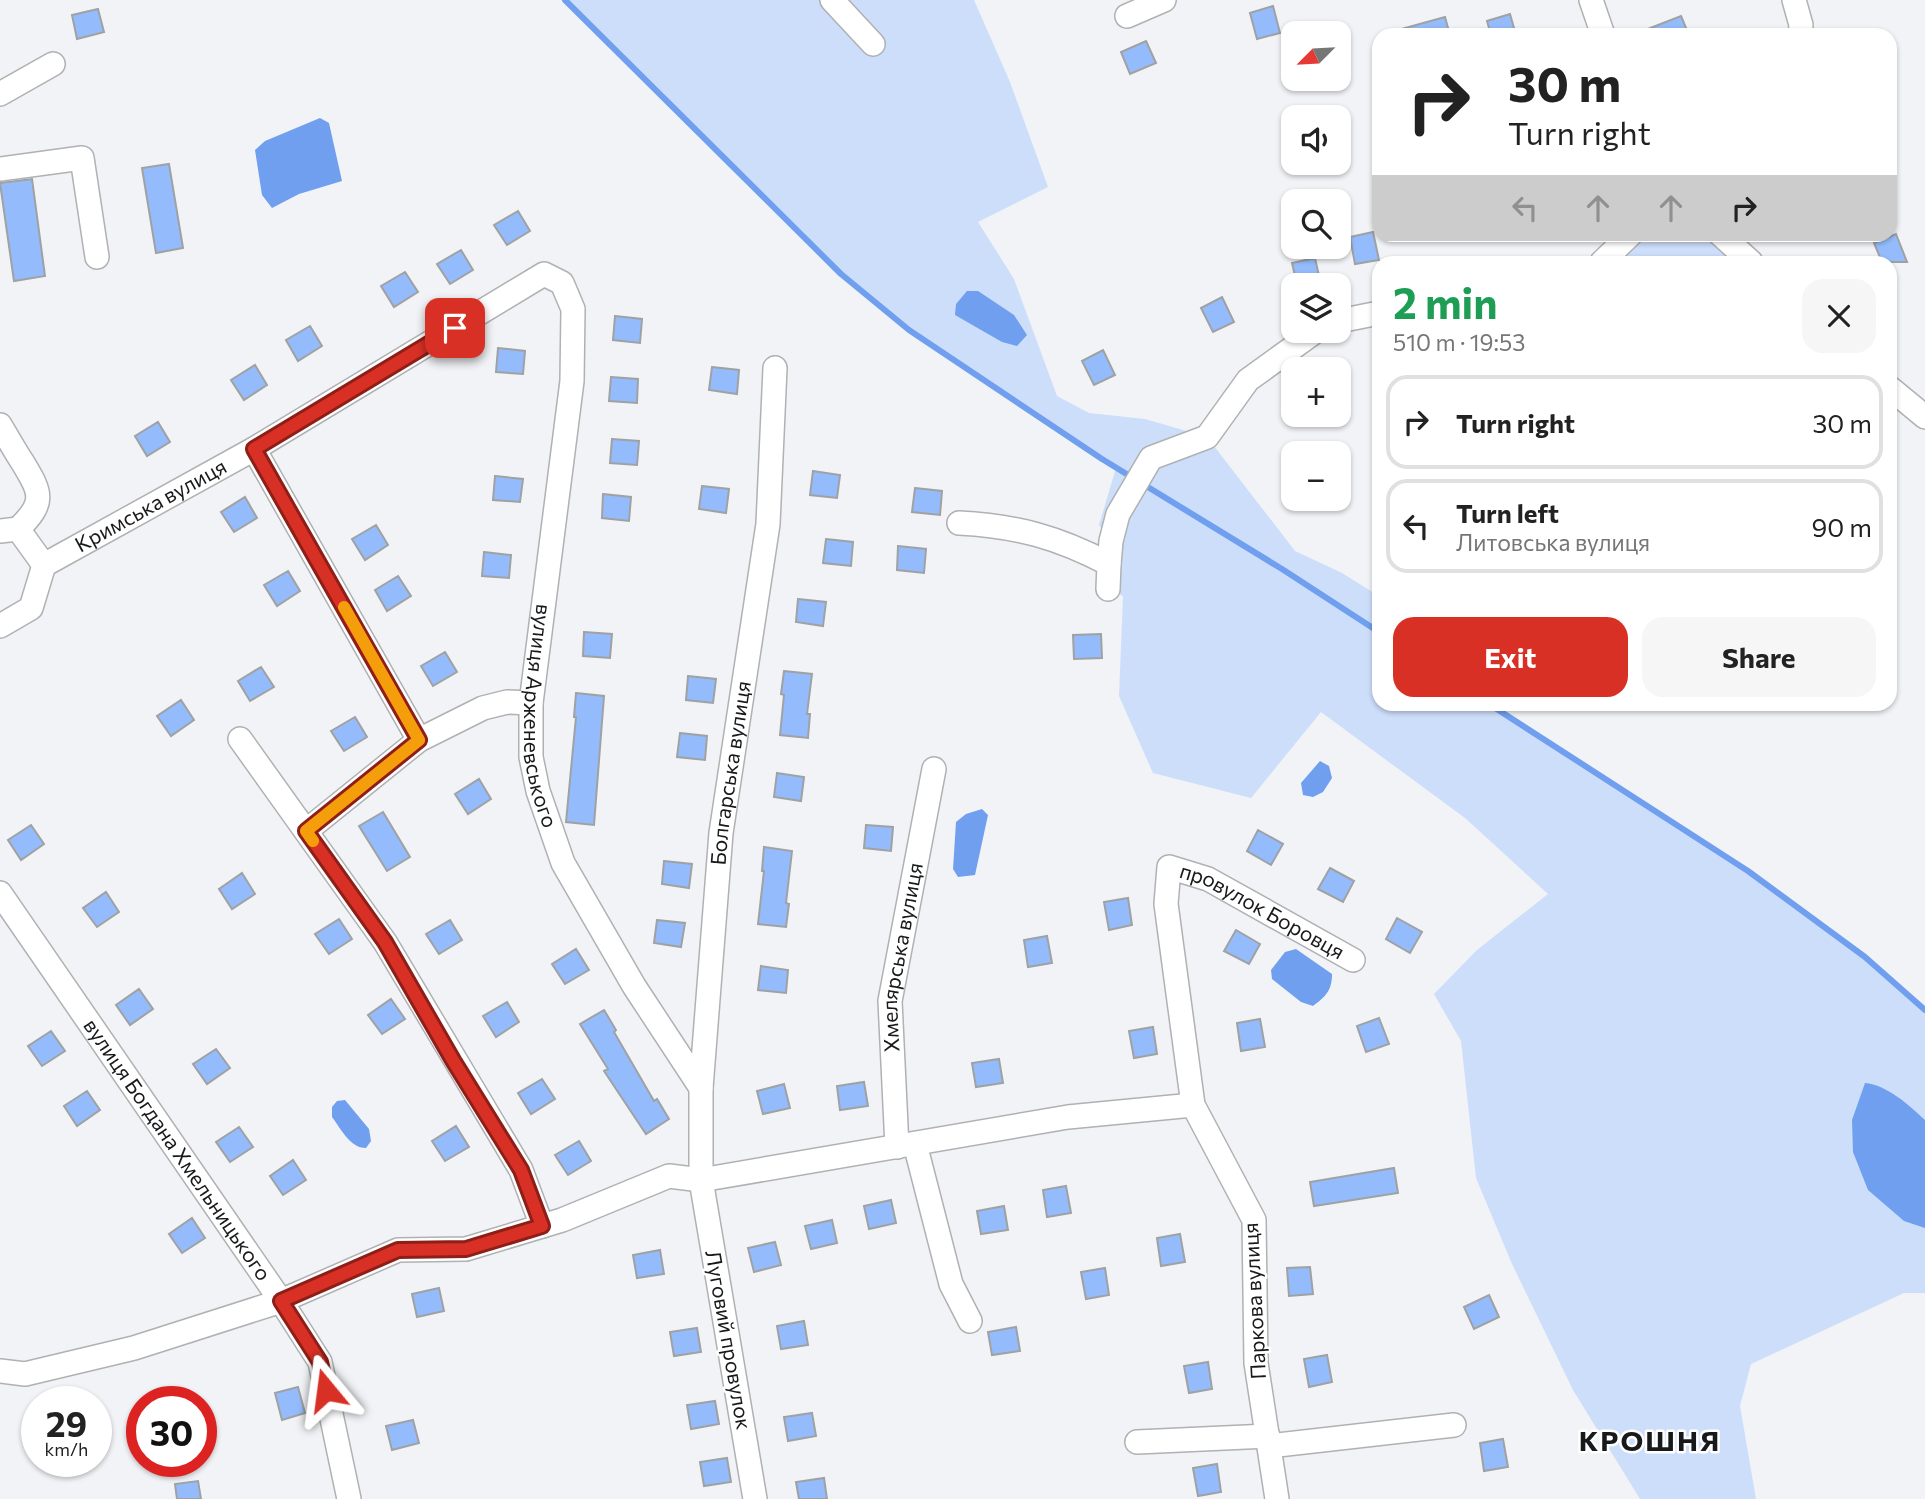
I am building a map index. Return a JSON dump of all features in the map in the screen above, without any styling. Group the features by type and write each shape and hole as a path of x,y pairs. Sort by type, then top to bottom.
{"street":[{"path":"832,0 873,44"},
{"path":"1127,16 1164,0"},
{"path":"1591,0 1601,28"},
{"path":"1794,0 1801,28"},
{"path":"0,94 53,64"},
{"path":"0,169 82,158 97,257"},
{"path":"1608,256 1623,242"},
{"path":"1729,242 1744,256"},
{"name":"Кримська вулиця","path":"44,565 254,449 544,274"},
{"name":"вулиця Арженевського","path":"544,274 562,283 573,309 572,381 531,703 531,757 538,791 563,863 634,986 701,1088"},
{"path":"1351,319 1372,314"},
{"path":"1108,589 1111,541 1118,514 1151,458 1207,436 1248,380 1299,343"},
{"name":"Болгарська вулиця","path":"701,1180 701,1088 721,833 768,524 775,368"},
{"path":"1897,393 1925,417"},
{"path":"0,425 38,489 38,502 30,518 9,530 44,565 31,608 0,626"},
{"path":"254,449 419,740"},
{"path":"959,523 1000,525 1043,535 1109,564"},
{"path":"306,831 419,740 484,708 507,702 531,703"},
{"path":"240,739 385,942 454,1062 521,1170 542,1226"},
{"name":"Хмелярська вулиця","path":"934,769 890,1001 906,1145 951,1284 970,1321"},
{"name":"провулок Боровця","path":"1169,867 1208,878 1353,960"},
{"name":"Паркова вулиця","path":"1169,867 1166,904 1194,1105 1254,1220 1256,1363 1277,1499"},
{"name":"вулиця Богдана Хмельницького","path":"0,893 281,1301 320,1362 349,1499"},
{"path":"0,1371 25,1374 134,1348 281,1301 398,1250 466,1249 542,1226 669,1175 701,1180 1068,1117 1194,1105"},
{"name":"Луговий провулок","path":"701,1180 755,1499"},
{"path":"1137,1442 1268,1441 1454,1424"}],"shaded area":[{"path":"565,0 974,0 1010,82 1048,187 978,222 1014,279 1057,396 1089,413 1145,419 1207,437 1295,551 1342,573 1372,592 1372,711 1500,711 1748,871 1865,957 1925,1010 1925,1293 1904,1293 1751,1364 1740,1406 1756,1499 1640,1499 1573,1390 1512,1264 1476,1178 1461,1041 1434,994 1477,950 1548,894 1465,818 1321,712 1251,798 1153,773 1119,696 1123,596 1108,589 1111,541 1099,525 1116,468 909,330 841,274"},
{"path":"1728,242 1744,256 1620,256 1621,244"}],"water":[{"path":"320,118 329,123 342,181 299,194 272,208 262,195 255,150 265,141"},
{"path":"967,291 978,291 1014,315 1027,335 1017,346 1002,342 955,315 956,304"},
{"path":"1320,761 1329,766 1332,778 1323,792 1313,797 1303,795 1301,783"},
{"path":"982,809 988,815 975,875 958,877 953,869 956,822 966,814"},
{"path":"1296,949 1332,974 1327,993 1313,1006 1301,1002 1272,979 1271,970 1285,952"},
{"path":"1865,1083 1889,1092 1925,1120 1925,1228 1904,1221 1868,1190 1853,1152 1852,1120"},
{"path":"345,1100 369,1129 371,1141 366,1148 355,1145 332,1117 332,1107 337,1101"}],"building":[{"path":"1273,6 1280,33 1257,39 1250,13"},
{"path":"98,9 104,32 77,39 72,15"},
{"path":"1510,14 1514,28 1489,28 1487,21"},
{"path":"1681,16 1686,28 1650,28"},
{"path":"1445,17 1448,28 1405,28"},
{"path":"1146,41 1156,63 1130,74 1121,52"},
{"path":"169,164 183,248 156,253 142,168"},
{"path":"32,179 45,276 14,281 0,183"},
{"path":"518,211 530,231 507,245 494,225"},
{"path":"1372,232 1372,242 1375,242 1378,256 1372,256 1372,261 1355,264 1351,237"},
{"path":"1897,237 1907,262 1897,262 1897,256 1879,256 1874,243 1897,242"},
{"path":"461,250 473,270 450,284 437,264"},
{"path":"1315,259 1318,273 1294,273 1292,263"},
{"path":"405,272 418,292 394,307 381,286"},
{"path":"1222,297 1234,322 1213,332 1201,308"},
{"path":"615,316 642,319 640,343 613,340"},
{"path":"310,326 322,346 298,361 286,340"},
{"path":"498,348 525,351 523,374 496,372"},
{"path":"1103,350 1115,375 1094,385 1082,361"},
{"path":"255,365 267,385 244,400 231,380"},
{"path":"712,367 739,370 737,394 709,390"},
{"path":"611,377 638,379 637,403 609,401"},
{"path":"158,422 170,442 147,456 135,436"},
{"path":"612,439 639,441 637,465 610,463"},
{"path":"813,471 840,475 837,498 810,495"},
{"path":"495,476 523,479 520,502 493,500"},
{"path":"702,486 729,489 726,513 699,509"},
{"path":"915,488 942,491 940,515 912,512"},
{"path":"603,494 631,497 629,521 602,518"},
{"path":"245,497 257,518 234,532 221,512"},
{"path":"376,525 388,545 365,560 352,539"},
{"path":"826,539 853,542 851,566 823,563"},
{"path":"898,546 926,549 924,573 897,570"},
{"path":"484,552 511,555 509,578 482,576"},
{"path":"288,571 300,591 277,606 264,585"},
{"path":"398,576 411,596 387,611 375,590"},
{"path":"798,599 826,602 823,626 796,622"},
{"path":"584,632 612,634 610,658 583,656"},
{"path":"1101,634 1102,658 1074,659 1073,635"},
{"path":"445,652 457,672 433,686 421,666"},
{"path":"261,667 274,687 250,701 238,681"},
{"path":"784,671 812,674 807,714 810,714 808,738 780,735"},
{"path":"688,676 716,679 713,703 686,700"},
{"path":"576,693 604,696 594,825 566,822"},
{"path":"181,700 194,720 171,736 157,716"},
{"path":"355,717 367,737 344,751 331,731"},
{"path":"680,733 707,736 705,760 677,757"},
{"path":"777,773 804,777 801,801 774,797"},
{"path":"479,779 491,799 468,814 455,794"},
{"path":"383,812 410,857 387,871 359,826"},
{"path":"31,825 44,844 21,860 8,840"},
{"path":"866,825 893,827 891,851 864,848"},
{"path":"1258,830 1283,844 1271,865 1247,851"},
{"path":"764,847 792,851 786,927 758,924"},
{"path":"664,861 692,864 689,888 662,884"},
{"path":"1330,868 1354,881 1343,902 1318,889"},
{"path":"242,873 255,894 232,909 219,889"},
{"path":"106,892 119,912 97,927 83,908"},
{"path":"1128,898 1132,925 1109,930 1104,902"},
{"path":"1397,918 1422,932 1410,953 1386,939"},
{"path":"339,919 352,939 329,954 315,934"},
{"path":"450,920 462,940 439,954 426,934"},
{"path":"657,920 685,923 681,947 654,943"},
{"path":"1236,930 1260,944 1249,964 1224,951"},
{"path":"1047,936 1052,963 1028,967 1024,940"},
{"path":"576,949 589,970 565,984 552,964"},
{"path":"761,966 788,970 786,993 758,990"},
{"path":"139,989 153,1009 130,1025 116,1005"},
{"path":"391,999 405,1019 382,1034 368,1015"},
{"path":"507,1002 519,1022 496,1037 483,1016"},
{"path":"604,1010 654,1101 657,1099 669,1119 646,1134 604,1071 608,1069 580,1024"},
{"path":"1379,1018 1389,1044 1366,1052 1357,1026"},
{"path":"1260,1019 1265,1047 1241,1051 1237,1023"},
{"path":"1153,1027 1157,1054 1134,1058 1129,1031"},
{"path":"51,1031 65,1051 42,1066 28,1046"},
{"path":"216,1049 230,1068 207,1084 193,1064"},
{"path":"999,1059 1003,1083 976,1087 972,1063"},
{"path":"542,1079 555,1099 531,1114 518,1093"},
{"path":"864,1082 868,1106 840,1110 837,1086"},
{"path":"784,1084 790,1108 763,1114 757,1091"},
{"path":"87,1091 100,1110 77,1126 64,1106"},
{"path":"456,1126 469,1147 445,1161 432,1141"},
{"path":"239,1127 253,1147 230,1162 216,1142"},
{"path":"579,1141 591,1161 568,1175 555,1155"},
{"path":"293,1160 306,1180 283,1195 270,1176"},
{"path":"1394,1168 1398,1193 1314,1206 1310,1182"},
{"path":"1066,1186 1071,1213 1047,1217 1043,1190"},
{"path":"891,1200 896,1223 869,1229 864,1206"},
{"path":"1004,1206 1008,1230 981,1234 977,1211"},
{"path":"192,1218 205,1238 182,1253 169,1234"},
{"path":"832,1220 837,1243 811,1249 805,1226"},
{"path":"1180,1234 1185,1262 1161,1266 1157,1238"},
{"path":"775,1242 781,1265 754,1272 748,1248"},
{"path":"660,1250 664,1274 637,1278 633,1255"},
{"path":"1310,1267 1313,1294 1289,1296 1287,1268"},
{"path":"1105,1268 1109,1295 1086,1299 1081,1272"},
{"path":"439,1288 444,1311 417,1317 412,1294"},
{"path":"1489,1295 1499,1317 1474,1329 1464,1307"},
{"path":"804,1321 808,1345 781,1349 777,1326"},
{"path":"1016,1327 1020,1351 992,1355 988,1332"},
{"path":"697,1328 701,1352 674,1356 670,1332"},
{"path":"1327,1355 1332,1382 1309,1387 1304,1359"},
{"path":"1208,1362 1212,1389 1189,1393 1184,1366"},
{"path":"298,1387 305,1413 282,1420 275,1393"},
{"path":"715,1401 719,1424 691,1429 687,1405"},
{"path":"812,1413 816,1436 788,1441 784,1417"},
{"path":"413,1420 419,1443 392,1450 386,1426"},
{"path":"1503,1439 1508,1467 1484,1471 1480,1443"},
{"path":"727,1458 731,1482 704,1486 700,1462"},
{"path":"1217,1464 1221,1492 1198,1496 1193,1468"},
{"path":"824,1478 827,1499 799,1499 796,1482"},
{"path":"198,1481 201,1499 177,1499 175,1484"}],"waterway":[{"path":"565,0 841,274 909,330 1102,459 1372,627"},
{"path":"1500,711 1748,871 1865,957 1925,1010"}],"slow traffic":[{"path":"313,841 306,831 419,740 344,607"}],"district":[{"name":"КРОШНЯ","path":"1650,1441"}],"route":[{"path":"326,1390 320,1362 281,1301 398,1250 466,1249 542,1226 521,1170 454,1062 385,942 306,831 419,740 254,449 455,328"}]}
